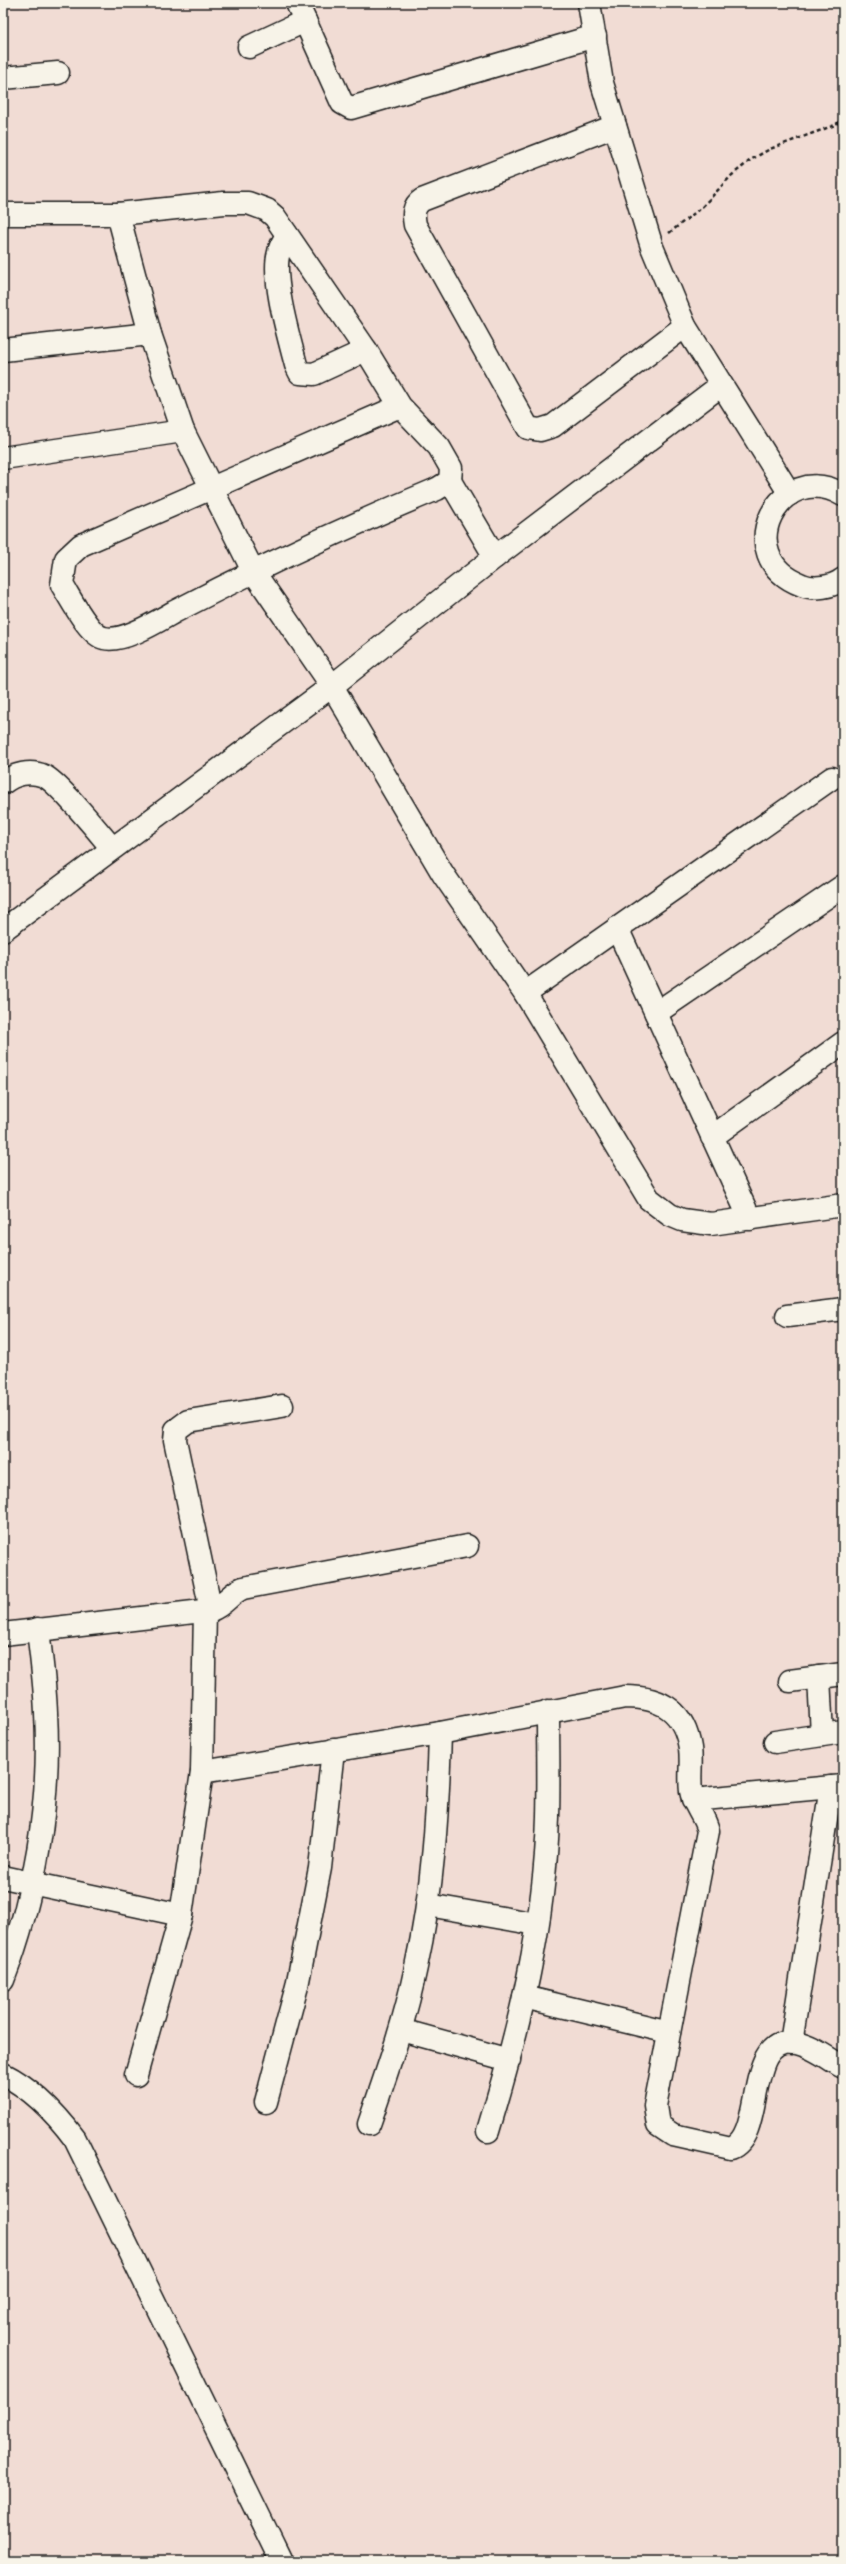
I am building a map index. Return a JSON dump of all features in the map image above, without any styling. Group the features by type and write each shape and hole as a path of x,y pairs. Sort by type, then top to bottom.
{"street":[{"path":"589,3 602,83 652,247 685,326 720,386 790,494"},
{"path":"249,47 301,12 342,103 351,108 595,36"},
{"path":"3,78 58,74"},
{"path":"615,126 422,200 416,204 414,210 416,225 528,428 540,430 553,426 685,326"},
{"path":"3,214 118,214 224,202 248,203 267,210 275,218 366,350 400,406 439,447 451,468 450,481 495,557"},
{"path":"118,214 150,334 183,431 210,488 253,571 332,686 443,874 525,993 649,1199 670,1215 696,1223 710,1224 843,1206"},
{"path":"287,235 278,252 277,270 282,307 296,365 300,373 314,374 366,350"},
{"path":"3,350 150,334"},
{"path":"3,930 332,686 495,557 720,386"},
{"path":"400,406 81,545 66,559 62,585 94,633 104,638 114,638 150,625 253,571 437,489 450,481"},
{"path":"3,458 183,431"},
{"path":"843,496 835,491 820,487 804,488 790,494 776,505 767,526 765,537 768,554 776,569 790,580 806,587 823,587 843,579"},
{"path":"3,783 13,776 29,773 50,780 112,848"},
{"path":"525,993 832,778"},
{"path":"656,1013 843,886"},
{"path":"617,928 750,1219"},
{"path":"712,1137 843,1043"},
{"path":"787,1316 843,1309"},
{"path":"136,2076 181,1915 202,1772 208,1610 175,1440 176,1430 188,1421 282,1406"},
{"path":"3,1634 208,1610 223,1604 232,1595 243,1588 467,1546"},
{"path":"3,1980 32,1884 45,1783 46,1714 38,1629"},
{"path":"790,1681 843,1674"},
{"path":"819,1677 822,1735"},
{"path":"202,1772 440,1732 625,1697 656,1700 670,1708 680,1720 686,1733 690,1748 693,1800 706,1822 707,1840 654,2106 658,2125 667,2133 725,2148 736,2146 744,2138 767,2055 778,2046 791,2043 804,2046 843,2067"},
{"path":"488,2131 509,2060 524,1997 537,1924 548,1818 548,1711"},
{"path":"369,2124 401,2030 416,1968 428,1905 438,1819 440,1732"},
{"path":"775,1742 843,1732"},
{"path":"266,2102 297,1986 320,1868 333,1750"},
{"path":"693,1800 837,1786 791,2043"},
{"path":"3,1877 181,1915"},
{"path":"428,1905 537,1924"},
{"path":"524,1997 669,2032"},
{"path":"401,2030 509,2060"},
{"path":"3,2074 44,2102 75,2139 281,2561"}],"path":[{"path":"652,247 702,207 732,175 752,159 770,149 835,124 843,119"}]}
